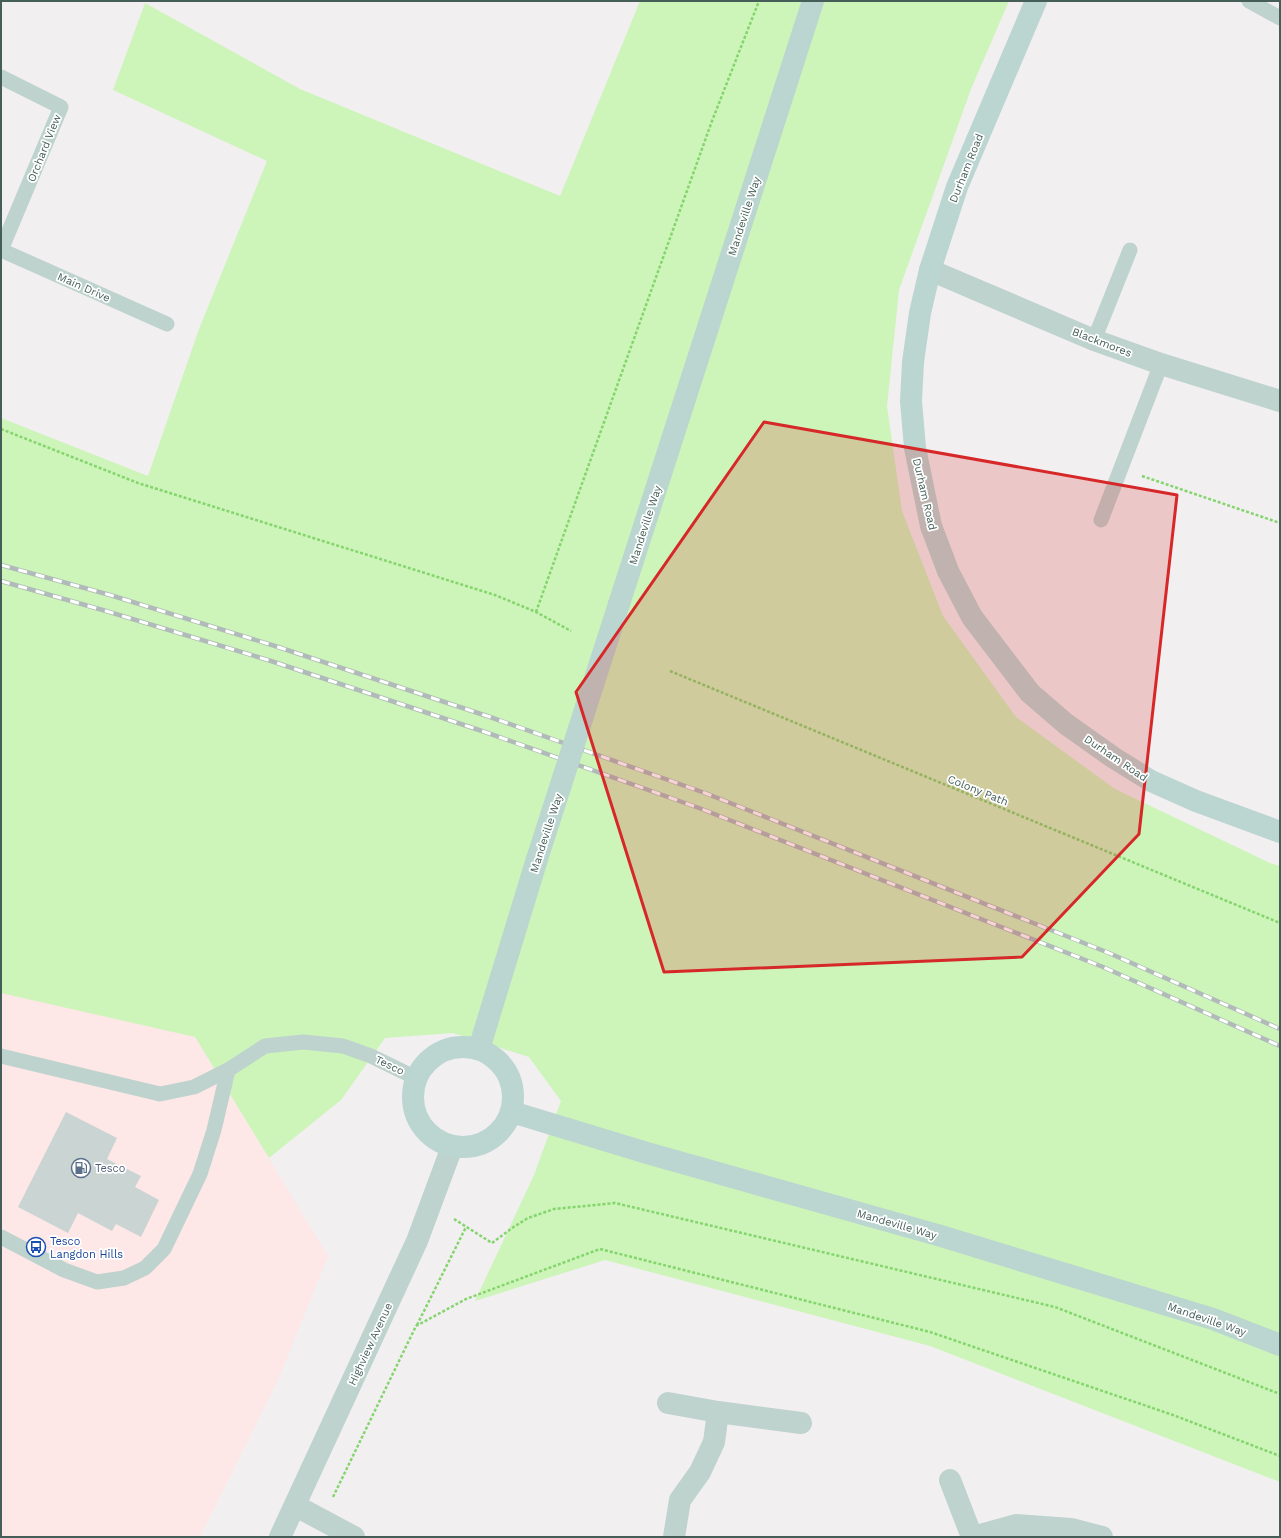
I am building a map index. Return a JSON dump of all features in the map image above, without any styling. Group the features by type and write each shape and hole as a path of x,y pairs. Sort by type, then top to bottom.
{"main road":[{"name":"Mandeville Way","path":"479,1049 537,859 813,1"},
{"name":"Durham Road","path":"1036,1 957,187 930,270 920,314 913,362 911,401 915,448 931,526 948,571 972,617 1030,693 1066,724 1114,758 1151,781 1280,832"},
{"path":"452,1048 479,1049 490,1055 503,1066 512,1087 512,1112 501,1130 485,1142 474,1146 452,1147 435,1140 418,1120 413,1108 413,1090 416,1078 420,1070 430,1058 441,1051 452,1048"},
{"name":"Mandeville Way","path":"512,1112 647,1153 956,1241 1213,1320 1280,1345"}],"street":[{"name":"Blackmores","path":"930,270 1094,340 1161,364 1280,401"},
{"name":"Highview Avenue","path":"280,1537 296,1506 418,1241 452,1147"},
{"path":"668,1403 718,1412 801,1423"},
{"path":"674,1537 680,1500 700,1472 714,1442 718,1412"},
{"path":"950,1480 973,1537 1016,1525 1072,1529 1102,1537"},
{"path":"296,1506 354,1537"}],"lane":[{"path":"1249,1 1280,18"},
{"name":"Orchard View","path":"1,77 61,107 1,250"},
{"name":"Main Drive","path":"1,250 167,324"},
{"path":"1094,340 1130,250"},
{"path":"1101,520 1161,364"},
{"name":"Tesco","path":"1,1056 160,1094 194,1087 228,1070 265,1046 303,1042 343,1046 371,1056 416,1078"},
{"path":"1,1237 64,1270 97,1282 124,1278 145,1268 164,1249 200,1174 214,1130 228,1070"}],"path":[{"path":"536,612 712,121 759,1"},
{"path":"1,429 138,483 495,595 536,612 571,631"},
{"path":"1121,469 1280,523"},
{"name":"Colony Path","path":"670,671 1280,923"},
{"path":"321,1520 466,1227 492,1243 528,1218 554,1209 615,1203 1054,1307 1280,1394"},
{"path":"416,1326 466,1299 600,1248 930,1332 1173,1415 1280,1456"}],"highlighted area":[{"path":"764,422 1177,495 1139,834 1022,957 664,972 576,692"}],"shaded area":[{"path":"1,991 195,1037 328,1256 278,1380 200,1537 1,1537"}],"green space":[{"path":"640,1 1009,1 971,89 899,290 887,406 902,511 943,616 1016,717 1115,789 1270,863 1280,866 1280,1482 930,1346 605,1260 475,1301 534,1175 561,1101 529,1057 453,1033 385,1038 341,1100 269,1158 195,1037 1,993 1,418 148,476 199,329 267,161 113,90 145,3 300,89 560,196"}],"building":[{"name":"Tesco","path":"66,1112 117,1138 107,1159 141,1176 135,1187 159,1200 141,1237 116,1224 112,1231 78,1213 68,1233 18,1207"}],"railway":[{"path":"1,565 110,595 275,646 490,717 705,793 1109,953 1280,1029"},
{"path":"1,581 271,661 485,732 699,808 1103,967 1280,1046"}],"place":[{"name":"Tesco","path":"81,1168"},
{"name":"Tesco Langdon Hills","path":"36,1247"}]}
